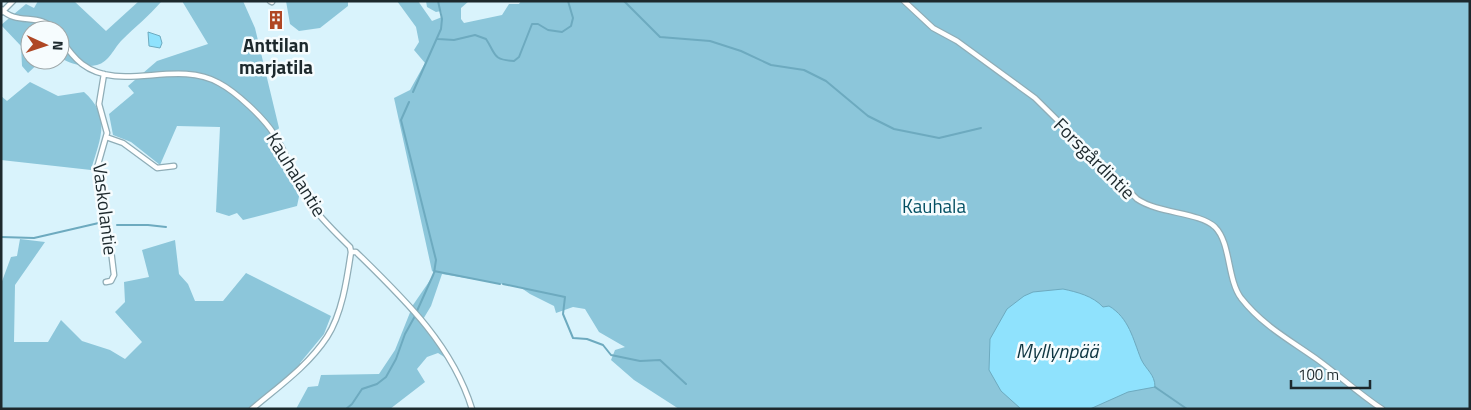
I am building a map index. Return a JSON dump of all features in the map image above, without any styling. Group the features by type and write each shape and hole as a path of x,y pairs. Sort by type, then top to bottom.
{"street":[{"path":"13,1 2,11 13,18 28,20"},
{"name":"Forsgårdintie","path":"904,1 933,28 957,41 1035,98 1137,199 1152,208 1205,220 1216,228 1222,238 1237,291 1258,317 1286,340 1317,359 1382,409"},
{"name":"Kauhalantie","path":"70,50 82,64 104,74 140,76 184,72 201,75 220,83 253,110 274,134 309,202 350,247 351,252 356,252 408,303 445,350 462,381 472,409"},
{"name":"Vaskolantie","path":"104,74 99,104 106,122 106,137 99,155 97,168 104,193 114,275 111,281 106,282"},
{"path":"106,137 123,143 158,168 174,166"},
{"path":"252,409 302,367 328,336 339,311 351,252"}],"green space":[{"path":"38,1 74,1 106,31 139,1 161,2 122,40 105,61 97,65 87,66 70,63 70,20 20,20 20,45 1,25 26,4 34,8"},
{"path":"182,1 243,1 255,28 279,128 272,139 300,192 297,206 243,220 237,213 229,216 216,212 220,127 177,126 160,165 131,142 113,135 109,114 134,93 128,86 157,61 208,44"},
{"path":"286,1 348,1 348,6 320,28 299,31 290,24"},
{"name":"Kauhala","path":"397,1 418,1 432,21 442,17 441,11 436,12 427,7 426,1 469,1 461,8 461,19 464,23 502,15 509,4 519,4 521,1 1470,1 1470,409 679,409 634,380 611,360 615,350 625,347 599,332 585,309 573,307 556,313 554,306 520,287 442,274 431,306 422,321 448,356 446,358 438,353 427,357 417,369 425,382 390,409 296,409 308,387 318,386 321,375 379,374 395,350 413,305 435,273 432,271 394,98 410,90 425,63 414,50 419,42 416,27"},
{"path":"30,82 58,96 84,92 93,101 101,119 101,129 98,148 91,170 1,160 1,96 7,101"},
{"path":"20,239 45,242 15,285 14,342 48,342 61,320 82,341 110,350 125,359 142,342 115,312 125,302 124,282 149,277 142,250 175,240 179,274 188,284 195,301 223,301 246,273 331,316 324,334 300,363 302,367 252,409 1,409 1,284 11,257 17,256"}],"water":[{"path":"148,32 160,36 162,43 160,48 149,46"},
{"name":"Myllynpää","path":"1063,289 1090,297 1103,307 1109,306 1116,311 1130,329 1141,359 1154,379 1155,387 1128,392 1090,409 1021,409 1001,391 989,370 990,339 1007,309 1024,296 1033,292"}],"waterway":[{"path":"413,92 441,29 442,19 438,1"},
{"path":"438,39 454,40 475,35 486,39 498,58 514,61 519,57 532,24 538,24 548,30 562,32 571,26 573,18 568,1"},
{"path":"624,1 660,37 710,41 741,51 771,65 804,70 826,81 868,116 894,129 939,138 981,128"},
{"path":"409,102 401,120 436,260 434,273 417,311"},
{"path":"1,237 34,238 103,222"},
{"path":"117,225 166,227"},
{"path":"434,271 500,284"},
{"path":"503,284 565,297 563,314 573,338 587,339 603,345 611,355 640,361 660,360 686,384"},
{"path":"346,409 352,404 362,389 377,384 386,377 415,316"},
{"path":"1155,387 1187,409"}],"place":[{"name":"Anttilan marjatila","path":"276,20"}]}
